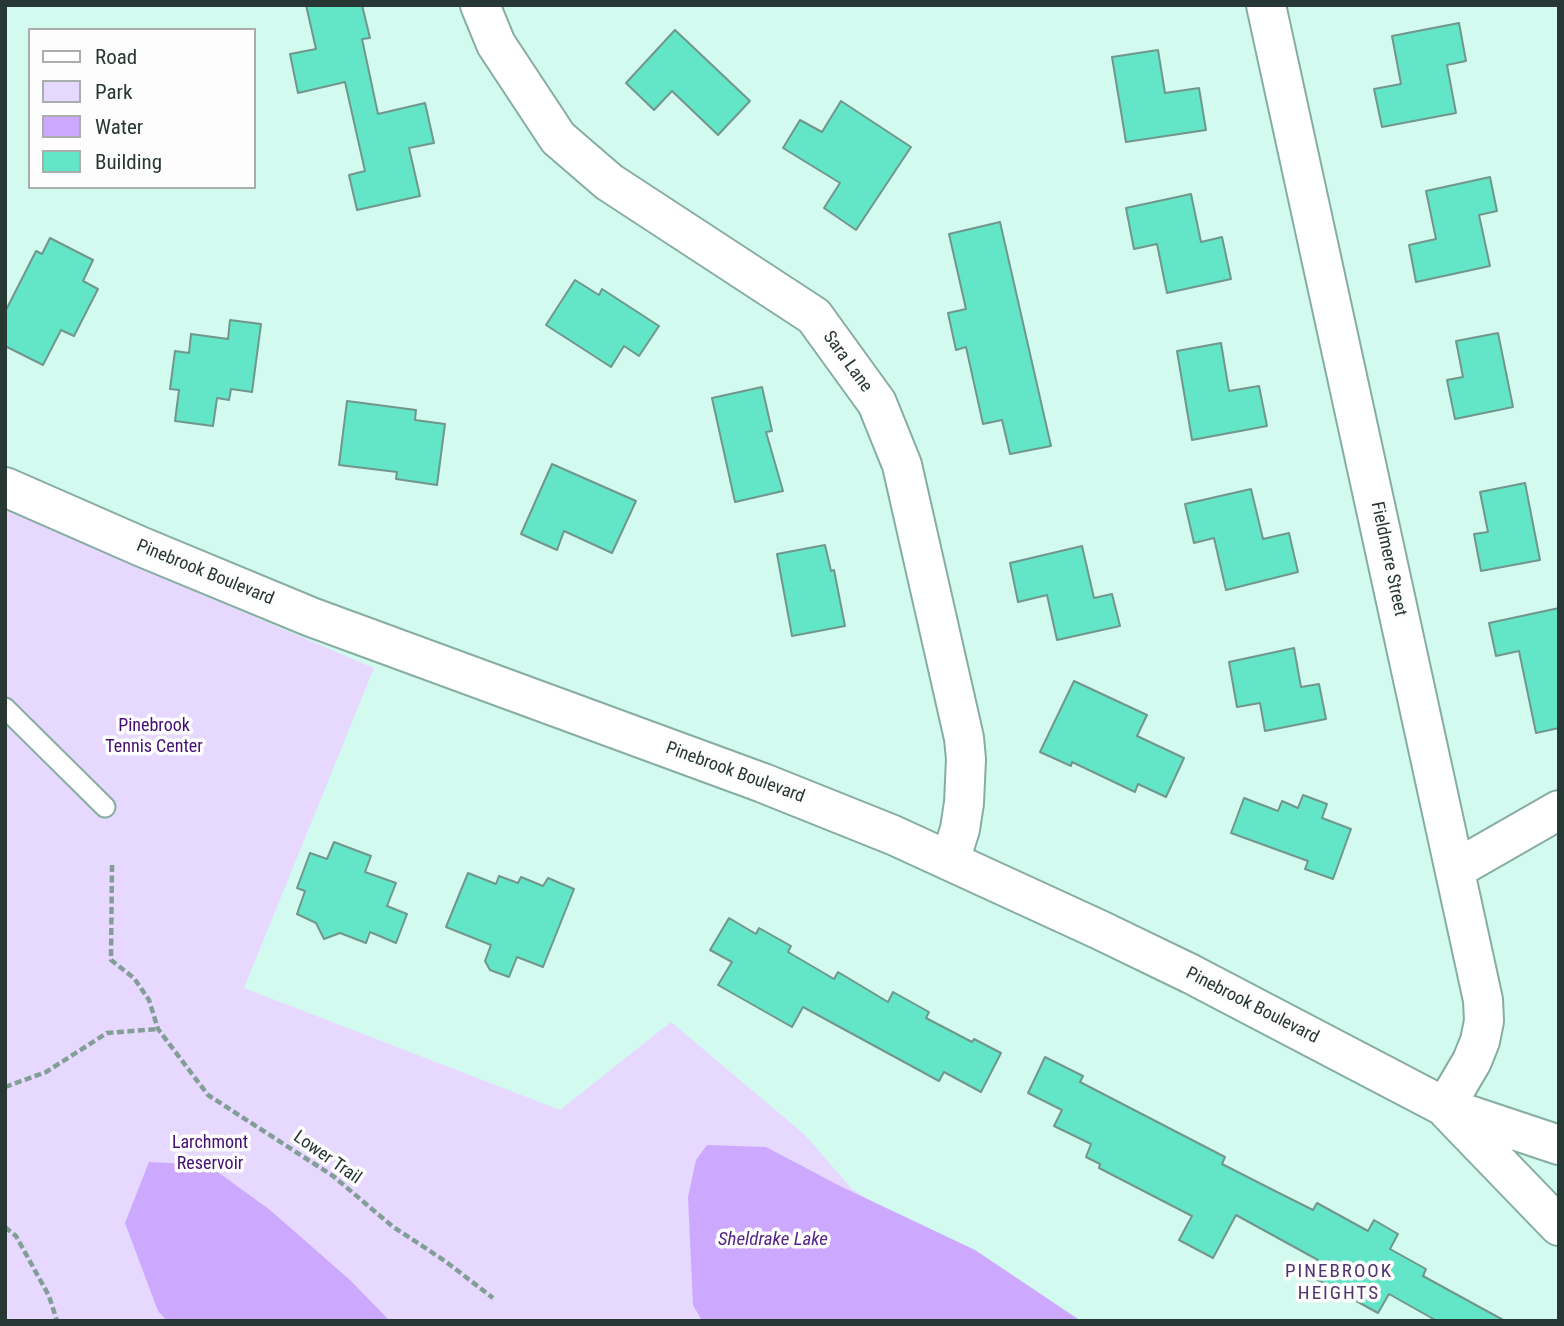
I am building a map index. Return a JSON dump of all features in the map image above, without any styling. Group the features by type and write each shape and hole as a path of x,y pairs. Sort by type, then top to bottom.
{"street":[{"name":"Sara Lane","path":"480,5 496,44 558,138 609,181 814,316 877,403 902,465 964,738 967,759 964,803 960,829 950,861"},
{"name":"Fieldmere Street","path":"1266,5 1480,981 1484,1021 1480,1041 1472,1061 1445,1107"},
{"name":"Pinebrook Boulevard","path":"5,487 311,617 775,788 893,835 1191,974 1445,1107 1559,1145"},
{"path":"1456,869 1559,810"},
{"name":"Pinebrook Boulevard","path":"1445,1107 1559,1226"}],"lane":[{"path":"5,708 105,807"}],"path":[{"name":"Lower Trail","path":"112,865 111,960 134,978 149,1000 158,1029 208,1094 333,1176 392,1226 445,1261 492,1298"},
{"path":"5,1087 46,1073 107,1033 158,1029"},
{"path":"5,1227 16,1236 43,1284 57,1321"}],"green space":[{"name":"Larchmont Reservoir","path":"5,510 374,668 244,988 560,1110 671,1022 805,1135 852,1189 1049,1321 5,1321"}],"water":[{"name":"Sheldrake Lake","path":"707,1145 766,1147 840,1186 975,1250 1081,1321 702,1321 693,1305 688,1197 696,1160"},
{"path":"149,1162 208,1165 270,1210 350,1280 390,1321 167,1321 158,1311 125,1223"}],"building":[{"path":"306,5 362,5 370,38 362,39 378,114 425,103 434,143 409,148 420,196 357,210 349,175 365,171 345,82 298,93 290,54 316,49"},
{"path":"1459,23 1466,61 1447,65 1456,113 1382,127 1374,89 1401,84 1392,36"},
{"path":"675,30 750,101 718,135 672,91 654,110 626,83"},
{"path":"1158,50 1165,93 1199,88 1206,130 1126,142 1112,57"},
{"path":"841,101 911,147 856,230 824,208 840,183 783,148 800,120 822,132"},
{"path":"1490,177 1497,211 1479,215 1490,266 1416,282 1409,245 1436,239 1426,191"},
{"path":"1191,194 1201,242 1222,237 1231,279 1167,293 1157,244 1134,249 1126,208"},
{"path":"1000,222 1051,446 1010,454 1002,420 983,424 966,347 956,350 948,313 966,309 949,234"},
{"path":"50,238 93,260 83,281 98,289 74,336 61,330 43,365 5,346 5,312 36,251 42,254"},
{"path":"575,280 599,295 602,289 659,326 639,356 624,346 611,367 546,325"},
{"path":"230,320 261,324 252,392 231,389 229,400 217,398 213,426 175,421 179,390 170,389 175,351 189,353 191,334 228,339"},
{"path":"1498,333 1513,407 1455,419 1447,380 1463,377 1456,341"},
{"path":"1221,343 1229,391 1259,386 1267,426 1192,440 1177,351"},
{"path":"762,387 772,431 766,432 783,491 735,502 712,398"},
{"path":"347,401 416,410 415,420 445,424 437,485 396,479 397,472 339,465"},
{"path":"552,464 636,501 612,553 564,531 557,550 521,534"},
{"path":"1525,483 1540,560 1481,571 1474,534 1488,532 1480,492"},
{"path":"1251,489 1263,539 1289,533 1298,572 1226,590 1214,538 1194,543 1185,504"},
{"path":"825,545 831,571 834,570 845,626 792,636 777,554"},
{"path":"1082,546 1094,598 1112,594 1120,626 1057,640 1047,595 1018,602 1010,563"},
{"path":"1559,608 1559,728 1536,733 1519,651 1496,656 1489,623"},
{"path":"1294,648 1301,687 1319,684 1326,719 1265,731 1260,703 1237,707 1229,662"},
{"path":"1074,681 1147,715 1137,736 1184,758 1166,797 1138,784 1135,792 1072,762 1071,766 1040,752"},
{"path":"1303,795 1327,804 1322,818 1351,829 1333,879 1305,869 1308,861 1231,833 1244,798 1278,811 1282,801 1298,808"},
{"path":"334,842 371,856 365,872 396,883 387,906 407,914 396,943 370,932 366,943 340,933 324,939 316,923 297,914 305,891 297,888 310,853 327,859"},
{"path":"468,873 496,884 499,876 518,883 521,877 543,886 548,878 574,889 543,967 517,957 509,977 490,970 485,961 491,945 446,927"},
{"path":"729,918 756,934 759,928 791,946 788,952 834,979 838,972 888,1002 893,992 929,1012 926,1018 972,1042 974,1039 1001,1053 981,1092 944,1072 939,1081 803,1007 792,1027 718,985 732,962 710,950"},
{"path":"1045,1057 1083,1076 1080,1082 1225,1157 1222,1164 1313,1210 1317,1203 1368,1231 1374,1220 1398,1234 1390,1249 1426,1269 1423,1276 1505,1321 1437,1321 1389,1294 1378,1313 1309,1275 1318,1260 1236,1215 1213,1258 1179,1240 1192,1216 1099,1168 1100,1164 1086,1157 1091,1144 1054,1126 1062,1110 1028,1093"}],"district":[{"name":"PINEBROOK HEIGHTS","path":"1339,1283"}],"park label":[{"name":"Pinebrook Tennis Center","path":"154,736"}]}
